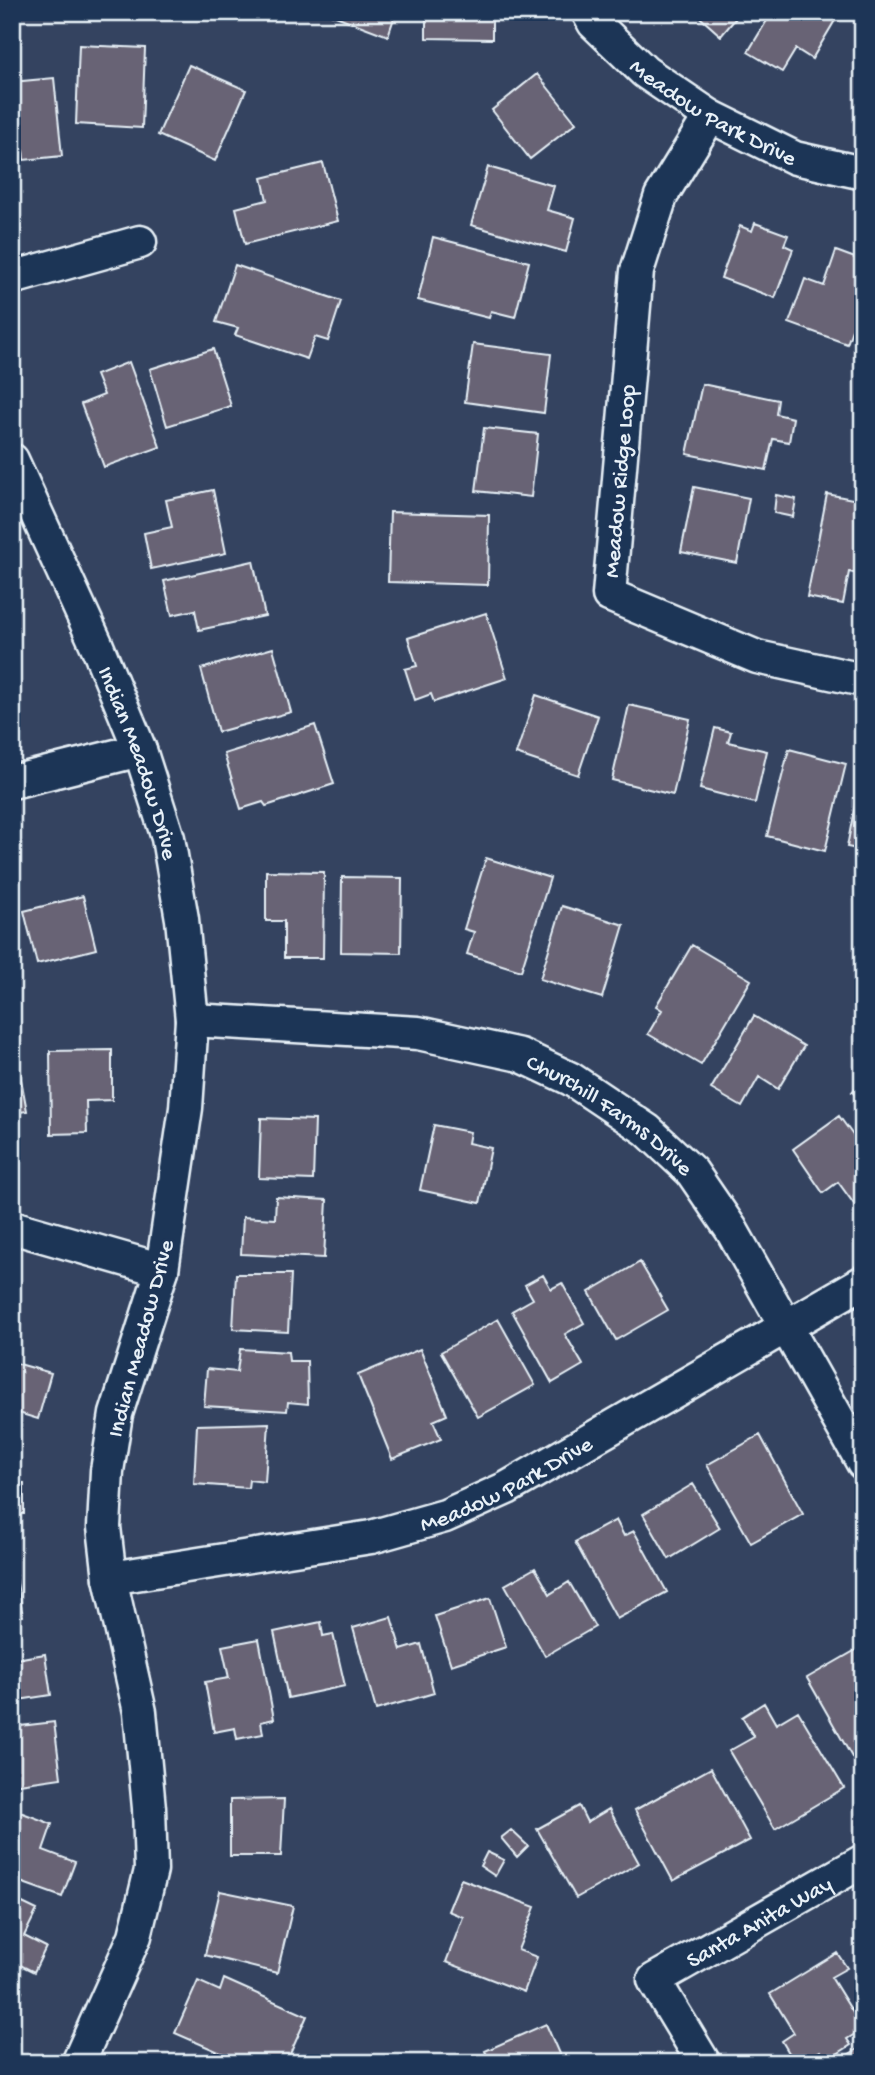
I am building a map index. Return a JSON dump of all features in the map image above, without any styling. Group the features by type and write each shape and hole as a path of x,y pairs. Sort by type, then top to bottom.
{"street":[{"name":"Meadow Park Drive","path":"588,12 594,23 645,72 710,116 795,158 863,173"},
{"name":"Meadow Ridge Loop","path":"710,116 661,196 636,271 609,595 757,657 863,680"},
{"path":"12,278 140,242"},
{"name":"Indian Meadow Drive","path":"12,460 97,646 140,750 168,838 181,919 192,1020 186,1108 162,1270 116,1414 107,1471 104,1527 110,1578 140,1712 149,1808 151,1870 135,1936 78,2063"},
{"path":"12,782 140,750"},
{"name":"Churchill Farms Drive","path":"192,1020 418,1033 520,1055 572,1079 647,1130 692,1172 731,1229 863,1463"},
{"path":"12,1227 162,1270"},
{"name":"Meadow Park Drive","path":"110,1578 371,1537 445,1516 507,1488 863,1282"},
{"name":"Santa Anita Way","path":"704,2063 654,1980 863,1861"}],"building":[{"path":"325,12 396,12 388,36"},
{"path":"426,12 492,12 492,39 426,38"},
{"path":"694,12 741,12 721,36"},
{"path":"772,12 840,12 812,59 796,49 782,72 748,52"},
{"path":"79,45 145,48 142,128 76,124"},
{"path":"189,65 246,90 215,161 158,135"},
{"path":"537,74 576,123 530,159 492,110"},
{"path":"54,78 62,156 24,160 21,128 12,129 12,82"},
{"path":"323,163 338,221 245,244 236,208 267,200 262,178"},
{"path":"488,167 554,186 547,210 575,218 566,252 471,225"},
{"path":"755,223 788,235 784,245 793,249 775,298 721,278 740,226 752,231"},
{"path":"433,237 529,262 515,317 491,311 489,318 418,300"},
{"path":"836,251 863,261 863,299 847,344 789,323 805,279 824,286"},
{"path":"235,265 341,301 328,341 315,337 307,359 235,335 238,328 216,322"},
{"path":"473,344 551,354 544,413 465,402"},
{"path":"213,349 231,406 167,426 150,369"},
{"path":"129,362 160,447 104,467 81,404 104,395 96,375"},
{"path":"702,384 778,400 776,414 793,418 789,442 773,439 766,470 687,454"},
{"path":"484,428 538,434 531,497 476,491"},
{"path":"694,487 749,498 737,563 681,552"},
{"path":"213,490 226,553 151,569 144,533 172,527 166,500"},
{"path":"827,494 863,501 863,575 849,572 843,604 807,597"},
{"path":"776,495 796,499 793,517 774,513"},
{"path":"390,512 489,515 488,585 388,582"},
{"path":"253,561 265,616 199,630 195,610 172,615 164,581"},
{"path":"486,613 507,678 434,702 431,694 415,700 405,669 417,666 408,638"},
{"path":"273,648 291,712 218,732 201,669"},
{"path":"536,695 598,716 578,775 516,754"},
{"path":"629,705 690,719 673,795 612,780"},
{"path":"315,725 334,784 266,806 263,802 241,809 224,754"},
{"path":"715,728 731,732 728,742 767,751 755,803 700,789"},
{"path":"789,749 846,764 825,851 767,836"},
{"path":"863,768 863,850 847,847"},
{"path":"486,858 550,878 521,971 467,954 474,932 464,929"},
{"path":"266,871 324,872 323,958 284,958 284,921 266,921"},
{"path":"342,877 402,878 401,953 341,952"},
{"path":"83,896 96,949 37,964 24,911"},
{"path":"562,906 624,925 602,998 540,979"},
{"path":"692,945 751,980 701,1065 648,1034 662,1010 656,1006"},
{"path":"754,1016 804,1046 778,1089 759,1077 742,1107 711,1089"},
{"path":"112,1050 112,1100 86,1101 87,1133 51,1134 50,1051"},
{"path":"17,1058 27,1111 12,1113 12,1059"},
{"path":"863,1081 863,1101 852,1092"},
{"path":"839,1116 863,1149 863,1203 857,1208 838,1182 823,1193 793,1149"},
{"path":"261,1118 315,1120 313,1180 259,1178"},
{"path":"434,1125 470,1132 468,1143 491,1148 480,1203 420,1190"},
{"path":"276,1197 327,1200 324,1258 241,1254 243,1217 275,1219"},
{"path":"640,1262 668,1310 616,1340 589,1292"},
{"path":"236,1274 291,1274 288,1332 233,1329"},
{"path":"543,1275 551,1289 562,1283 584,1323 565,1334 583,1365 552,1383 512,1311 533,1299 525,1285"},
{"path":"498,1319 535,1385 478,1417 441,1352"},
{"path":"240,1349 288,1352 289,1361 307,1361 308,1404 288,1402 287,1411 204,1406 207,1369 237,1372"},
{"path":"420,1349 447,1415 433,1421 441,1439 392,1459 358,1375"},
{"path":"12,1362 51,1373 38,1419 12,1411"},
{"path":"269,1423 265,1482 249,1480 248,1488 194,1484 197,1425"},
{"path":"760,1435 803,1514 751,1543 707,1465"},
{"path":"12,1483 24,1483 24,1514 12,1514"},
{"path":"693,1484 720,1528 669,1559 643,1514"},
{"path":"616,1520 624,1536 634,1531 667,1592 617,1619 575,1542"},
{"path":"12,1567 23,1616 12,1618"},
{"path":"535,1568 550,1594 569,1582 595,1627 545,1656 505,1585"},
{"path":"490,1598 506,1647 451,1665 435,1616"},
{"path":"391,1617 401,1650 421,1644 434,1693 376,1710 353,1628"},
{"path":"321,1622 323,1636 333,1634 345,1686 288,1698 274,1632"},
{"path":"12,1639 16,1659 45,1654 51,1695 12,1701"},
{"path":"259,1639 274,1719 261,1722 263,1734 237,1739 235,1728 214,1732 205,1682 229,1678 222,1646"},
{"path":"863,1646 863,1772 861,1773 807,1678"},
{"path":"764,1703 776,1724 798,1711 844,1788 775,1829 729,1751 754,1737 742,1717"},
{"path":"54,1722 61,1778 12,1785 12,1727"},
{"path":"711,1768 750,1840 673,1881 635,1810"},
{"path":"284,1799 281,1856 230,1856 230,1800"},
{"path":"579,1806 587,1822 609,1809 639,1863 576,1898 537,1829"},
{"path":"12,1809 52,1824 43,1850 75,1862 62,1897 12,1879"},
{"path":"511,1830 528,1846 517,1857 501,1838"},
{"path":"487,1852 504,1860 495,1876 480,1866"},
{"path":"461,1879 535,1907 518,1950 537,1957 524,1992 446,1962 463,1917 448,1911"},
{"path":"220,1891 293,1906 277,1973 205,1955"},
{"path":"12,1898 37,1910 24,1936 46,1947 34,1972 12,1961"},
{"path":"837,1953 847,1968 831,1977 863,2029 847,2039 851,2045 826,2061 820,2051 800,2063 795,2063 782,2041 794,2033 770,1994"},
{"path":"224,1979 307,2016 286,2063 244,2063 175,2033 198,1981 220,1991"},
{"path":"12,1987 22,1992 12,2013"},
{"path":"546,2024 563,2063 490,2063 485,2051"},
{"path":"863,2046 863,2063 834,2063"}]}
